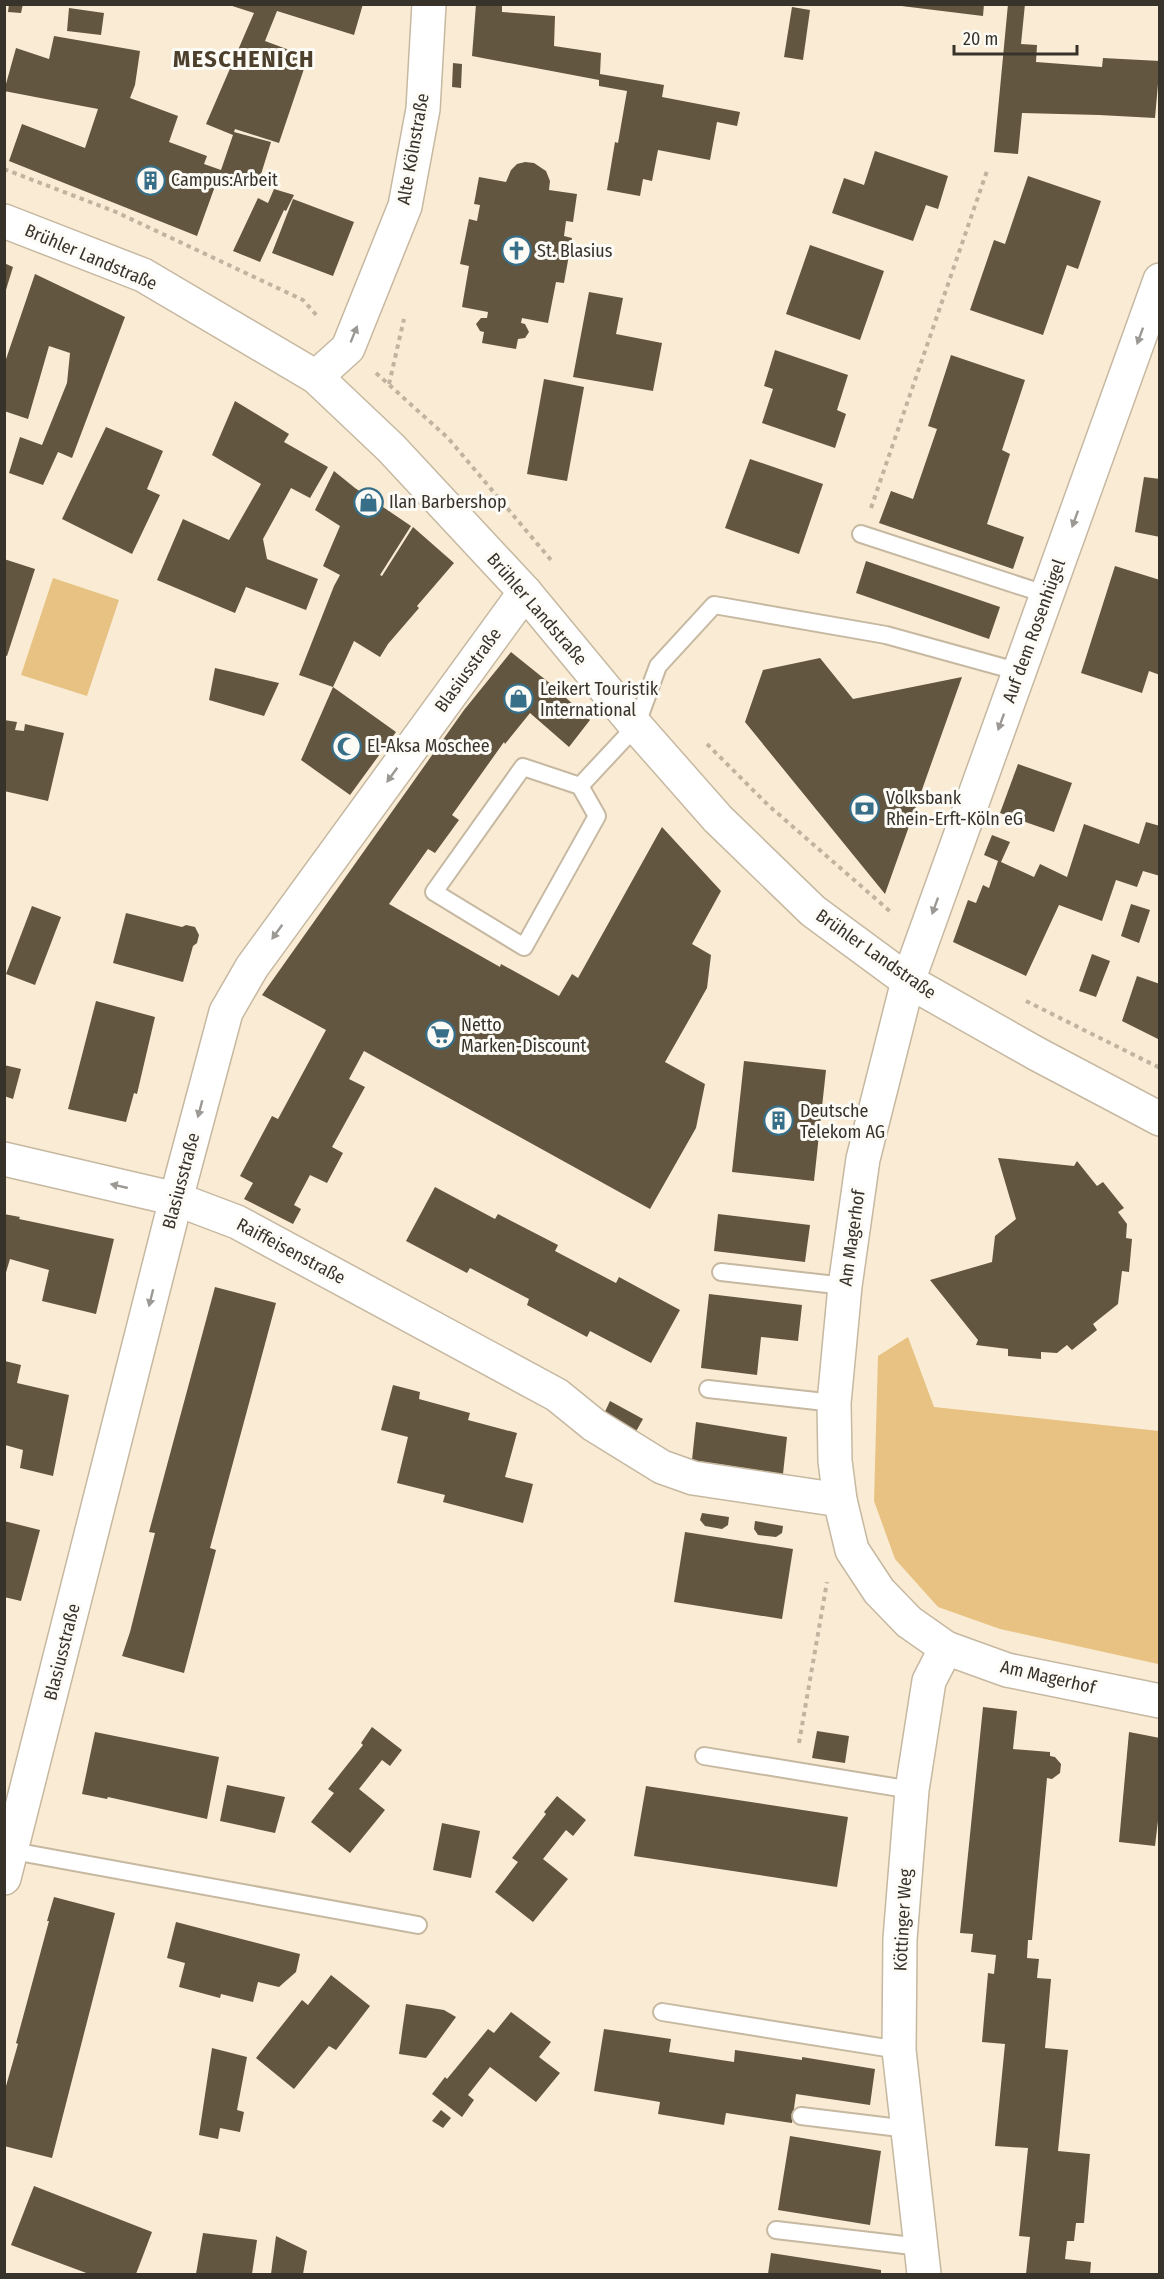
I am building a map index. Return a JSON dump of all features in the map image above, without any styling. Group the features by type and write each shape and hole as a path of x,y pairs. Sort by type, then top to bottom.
{"street":[{"name":"Alte Kölnstraße","path":"316,377 348,348 405,206 423,109 429,4"},
{"name":"Brühler Landstraße","path":"4,221 143,275 316,377 391,448 525,592 636,726 718,819 813,911 908,981 1037,1054 1160,1119"},
{"name":"Auf dem Rosenhügel","path":"908,981 1160,280"},
{"name":"Blasiusstraße","path":"7,1859 226,1011 252,967 525,592"},
{"name":"Am Magerhof","path":"908,981 863,1159 845,1286 834,1403 835,1461 840,1500 852,1550 879,1591 902,1615 946,1648 1006,1670 1160,1701"},
{"name":"Raiffeisenstraße","path":"4,1159 176,1199 237,1222 557,1395 594,1425 662,1467 693,1478 840,1500"},
{"name":"Köttinger Weg","path":"923,2261 899,2050 900,1939 912,1790 929,1682 946,1648"}],"lane":[{"path":"861,534 1048,596"},
{"path":"580,786 636,726 658,666 714,604 886,635 1020,672"},
{"path":"523,767 580,786 597,816 524,947 434,892 523,767"},
{"path":"721,1272 845,1286"},
{"path":"708,1389 834,1403"},
{"path":"704,1756 912,1790"},
{"name":"Blasiusstraße","path":"7,1859 418,1925"},
{"path":"662,2012 899,2050"},
{"path":"801,2116 908,2129"},
{"path":"776,2230 923,2261"}],"path":[{"path":"861,534 988,168"},
{"path":"706,743 768,805 868,894 924,938"},
{"path":"1022,999 1160,1068"},
{"path":"795,1771 829,1570 852,1550"}],"shaded area":[{"path":"53,578 119,600 87,696 21,675"},
{"path":"908,1337 934,1407 1159,1431 1160,1655 1158,1664 1000,1629 938,1607 895,1559 874,1501 878,1356"}],"building":[{"path":"9,4 23,4 21,13 8,12"},
{"path":"226,4 363,4 354,35 277,11 265,41 308,57 279,143 235,129 234,132 271,142 258,184 227,175 225,181 218,178 197,236 9,161 22,124 85,148 98,109 4,91 16,48 49,59 54,36 140,51 135,85 130,98 178,116 169,142 207,156 204,164 221,170 233,135 206,124 254,13"},
{"path":"476,4 502,4 502,12 555,16 554,46 601,53 600,74 664,85 662,97 740,112 737,126 717,122 710,160 658,150 652,181 643,179 640,196 607,190 627,91 599,86 599,80 472,56"},
{"path":"885,4 984,4 983,16"},
{"path":"1008,4 1025,4 1021,44 1037,45 1036,62 1102,67 1103,58 1160,61 1155,118 1022,113 1018,154 994,152"},
{"path":"792,7 810,10 803,60 784,57"},
{"path":"69,8 104,13 101,35 67,31"},
{"path":"453,63 462,64 461,88 452,87"},
{"path":"875,151 948,176 938,209 926,205 913,241 832,213 844,178 864,185"},
{"name":"St. Blasius","path":"534,163 546,171 550,181 549,190 577,194 573,222 566,221 564,236 572,238 564,283 556,282 548,323 522,318 521,323 525,324 529,332 525,338 518,339 516,349 482,343 484,332 480,331 476,324 481,318 487,318 488,312 462,307 469,266 460,264 469,219 477,221 480,205 474,204 479,177 506,182 511,170 517,164"},
{"path":"1028,176 1101,201 1078,269 1067,265 1043,335 970,310 994,240 1005,244"},
{"path":"274,189 294,195 286,211 284,210 260,262 233,251 258,198 268,203"},
{"path":"293,199 354,222 333,276 272,253"},
{"path":"810,245 884,271 860,340 786,314"},
{"path":"4,263 13,267 5,293 4,293"},
{"path":"35,274 125,317 72,458 58,452 43,485 9,473 20,437 42,445 67,383 70,353 49,346 28,419 4,411 4,365"},
{"path":"589,292 623,298 616,334 662,343 653,391 573,377"},
{"path":"775,350 848,375 837,410 846,414 835,448 762,423 773,389 764,386"},
{"path":"951,355 1025,380 1002,450 1010,454 987,524 1024,537 1013,569 879,523 891,491 913,499 937,429 928,426"},
{"path":"544,379 584,387 567,481 527,474"},
{"path":"235,401 289,434 284,442 328,467 310,498 291,488 263,539 267,559 318,579 306,610 246,587 235,613 157,580 183,519 229,540 261,484 212,455"},
{"path":"106,427 163,451 147,489 160,495 132,554 62,519"},
{"path":"750,459 823,484 799,554 725,528"},
{"path":"334,471 411,526 380,575 382,576 413,527 454,563 417,606 419,608 388,644 380,657 354,641 333,687 299,675 340,575 323,566 340,526 315,510"},
{"path":"1144,477 1160,479 1160,537 1135,532"},
{"path":"4,559 35,569 7,656 4,655"},
{"path":"866,561 1000,607 989,639 856,593"},
{"path":"1115,566 1160,580 1160,675 1149,671 1142,693 1081,673"},
{"path":"511,652 590,720 569,747 530,713 505,744 504,742 452,815 459,820 435,853 428,849 389,904 500,967 501,964 559,996 572,974 578,978 662,827 721,891 692,944 711,955 707,988 665,1062 705,1084 696,1128 650,1209 364,1051 349,1079 365,1087 332,1147 343,1153 327,1183 310,1175 294,1205 301,1209 293,1224 244,1199 253,1183 240,1176 272,1116 278,1119 326,1030 262,995 464,710"},
{"name":"Volksbank Rhein-Erft-Köln eG","path":"820,658 853,699 962,677 885,894 745,722 763,670"},
{"path":"215,668 279,683 264,716 209,700"},
{"name":"El-Aksa Moschee","path":"333,687 396,732 350,795 301,760"},
{"path":"4,720 17,722 15,730 24,731 25,724 64,733 48,801 4,791"},
{"path":"1018,764 1072,783 1054,832 1000,813"},
{"path":"1146,822 1160,826 1160,876 1143,871 1137,887 1116,880 1102,921 1059,905 1026,976 953,942 968,900 976,903 983,885 989,888 998,861 984,855 992,835 1010,842 1001,862 1034,877 1040,864 1067,877 1084,824 1139,844"},
{"path":"1131,904 1150,910 1139,943 1121,936"},
{"path":"32,906 61,917 35,985 6,974"},
{"path":"126,913 182,927 186,925 195,927 199,935 197,943 193,946 183,982 113,963"},
{"path":"1092,954 1110,961 1096,997 1079,991"},
{"path":"1137,976 1160,984 1160,1040 1122,1021"},
{"path":"96,1001 155,1017 137,1094 134,1093 126,1122 68,1109"},
{"name":"Deutsche Telekom AG","path":"744,1061 826,1070 814,1181 732,1172"},
{"path":"4,1065 21,1069 13,1099 4,1096"},
{"path":"998,1158 1074,1166 1077,1161 1097,1186 1103,1182 1124,1208 1118,1212 1127,1224 1126,1238 1132,1239 1129,1272 1122,1271 1118,1304 1093,1324 1097,1330 1072,1350 1067,1345 1057,1353 1041,1352 1041,1359 1008,1356 1008,1349 976,1345 978,1340 930,1280 992,1262 995,1236 1016,1219"},
{"path":"435,1187 495,1219 498,1214 558,1245 555,1251 616,1283 619,1277 680,1310 651,1363 590,1331 587,1337 527,1305 529,1299 470,1268 467,1273 406,1241"},
{"path":"4,1214 114,1239 96,1314 42,1301 49,1270 10,1259 4,1279"},
{"path":"718,1214 810,1225 805,1262 714,1251"},
{"path":"215,1287 276,1303 210,1548 216,1550 184,1673 122,1656 155,1533 149,1532"},
{"path":"709,1294 802,1305 798,1341 761,1337 757,1375 701,1368"},
{"path":"5,1361 21,1365 17,1383 69,1395 53,1476 20,1468 23,1450 5,1445"},
{"path":"393,1385 420,1392 419,1399 470,1413 468,1420 517,1433 505,1477 533,1484 523,1523 443,1502 445,1495 397,1483 408,1437 381,1430"},
{"path":"610,1401 643,1419 634,1435 602,1418"},
{"path":"696,1422 787,1437 783,1474 692,1460"},
{"path":"702,1513 729,1517 728,1525 722,1529 705,1526 700,1520"},
{"path":"4,1521 40,1530 21,1601 4,1597"},
{"path":"755,1521 783,1526 782,1533 776,1537 758,1535 754,1529"},
{"path":"685,1532 793,1549 782,1619 674,1602"},
{"path":"983,1707 1017,1711 1013,1749 1050,1752 1050,1756 1055,1757 1061,1764 1060,1773 1052,1779 1047,1778 1032,1940 1028,1940 1027,1958 1039,1959 1037,1978 1051,1979 1045,2048 1068,2050 1058,2151 1090,2154 1084,2223 1076,2223 1074,2241 1067,2241 1065,2259 1091,2262 1090,2274 1026,2274 1030,2237 1019,2236 1028,2148 995,2146 1005,2044 982,2042 988,1973 994,1974 996,1955 971,1952 973,1934 960,1933"},
{"path":"372,1727 402,1750 390,1766 382,1760 359,1789 385,1810 350,1853 311,1822 334,1793 328,1789 363,1745 361,1743"},
{"path":"817,1731 849,1736 845,1763 812,1758"},
{"path":"95,1732 219,1757 207,1819 108,1797 107,1799 82,1794"},
{"path":"1129,1732 1160,1738 1160,1804 1155,1846 1119,1842"},
{"path":"227,1785 285,1797 275,1833 220,1821"},
{"path":"646,1786 848,1817 837,1887 634,1856"},
{"path":"557,1796 586,1820 573,1836 566,1830 543,1859 568,1879 533,1922 495,1892 518,1862 512,1858"},
{"path":"442,1823 480,1831 471,1878 433,1870"},
{"path":"54,1897 115,1913 52,2158 4,2146 4,2093"},
{"path":"176,1922 300,1954 296,1972 279,1987 258,1982 253,2002 221,1994 220,1998 179,1987 185,1963 167,1958"},
{"path":"331,1975 370,2006 336,2050 329,2046 294,2089 256,2058 302,2000 308,2005"},
{"path":"406,2004 444,2010 456,2017 426,2058 399,2054"},
{"path":"511,2012 551,2042 539,2057 560,2073 536,2102 490,2067 468,2095 474,2100 462,2117 432,2094 488,2029 494,2033"},
{"path":"604,2029 671,2039 669,2052 734,2062 735,2050 802,2060 802,2057 875,2069 870,2105 796,2094 792,2123 726,2113 724,2125 658,2114 660,2102 594,2091"},
{"path":"212,2048 247,2057 237,2110 244,2112 240,2132 220,2128 218,2139 199,2135"},
{"path":"441,2110 451,2118 443,2128 432,2121"},
{"path":"790,2136 881,2151 870,2225 778,2210"},
{"path":"34,2186 152,2232 136,2274 89,2274 11,2245"},
{"path":"203,2233 257,2240 252,2274 196,2274"},
{"path":"276,2236 307,2251 303,2274 271,2274"},
{"path":"771,2253 881,2270 881,2274 768,2274"}],"place":[{"name":"Campus:Arbeit","path":"150,180"},
{"name":"St. Blasius","path":"516,251"},
{"name":"Ilan Barbershop","path":"368,502"},
{"name":"Leikert Touristik International","path":"519,699"},
{"name":"El-Aksa Moschee","path":"346,746"},
{"name":"Volksbank Rhein-Erft-Köln eG","path":"865,808"},
{"name":"Netto Marken-Discount","path":"440,1035"},
{"name":"Deutsche Telekom AG","path":"779,1121"}],"district":[{"name":"MESCHENICH","path":"244,59"}]}
